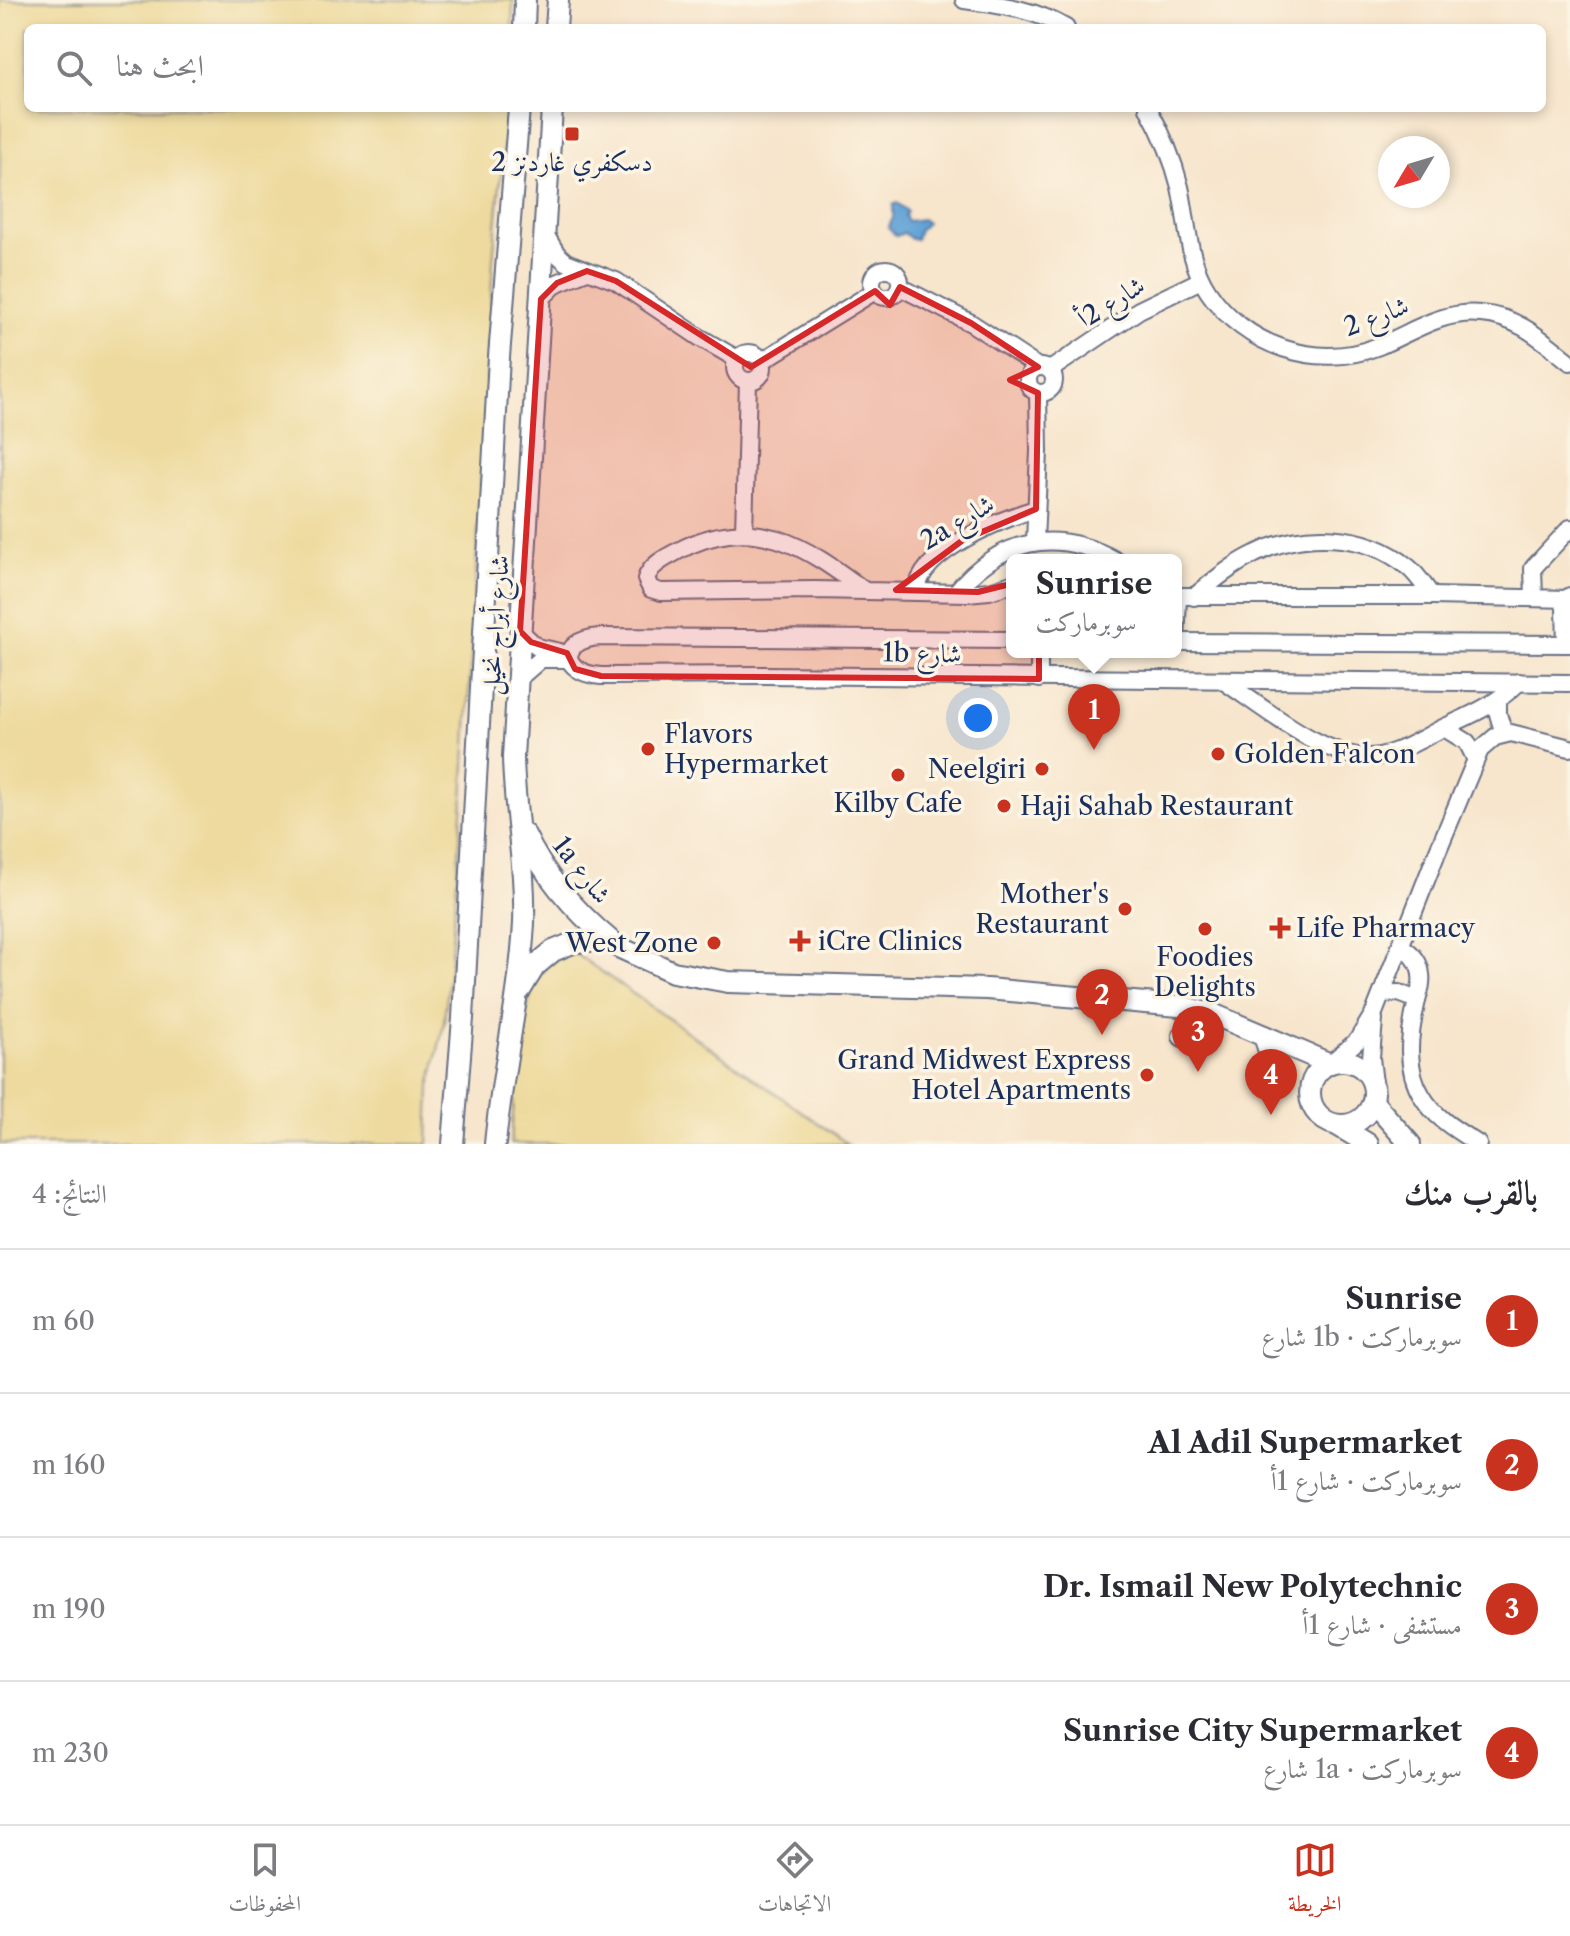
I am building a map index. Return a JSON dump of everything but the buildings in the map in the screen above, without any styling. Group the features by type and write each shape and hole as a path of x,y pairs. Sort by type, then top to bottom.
{"street":[{"path":"524,24 525,0"},
{"path":"556,24 558,0"},
{"path":"964,0 1017,8 1058,24"},
{"name":"شارع أبراج نخيل","path":"453,1144 463,1018 498,373 519,112"},
{"name":"شارع أبراج نخيل","path":"495,1144 503,1074 516,1007 524,894 513,757 552,112"},
{"name":"شارع 2","path":"1150,112 1175,168 1189,249 1201,280 1216,303 1235,322 1270,344 1298,353 1331,356 1364,351 1438,318 1468,313 1498,316 1512,321 1536,333 1570,362"},
{"path":"545,234 550,245 566,262 616,281 737,359"},
{"path":"762,361 875,291 874,277 886,269 899,276 900,287 971,323 1054,375 1053,386 1044,393 1038,393 1035,542"},
{"path":"541,299 557,283 587,271"},
{"name":"شارع 2أ","path":"1044,369 1139,310 1201,280"},
{"path":"748,353 756,355 762,361 762,373 748,381 736,374 737,359 748,353"},
{"path":"744,532 748,381"},
{"name":"2a شارع","path":"917,591 922,572 963,540 1010,516 1036,509"},
{"path":"1534,598 1533,568 1570,528"},
{"path":"865,591 823,559 798,546 744,532 704,540 667,557 647,574 647,584 655,592 956,592 989,591 1006,586"},
{"path":"1183,597 1254,554 1275,545 1320,538 1366,544 1387,553 1406,565 1432,596"},
{"path":"956,592 968,577 999,554 1035,542 1076,544 1100,554"},
{"path":"1182,642 1568,644 1564,618 1569,598 1183,597"},
{"path":"520,631 544,650 569,656"},
{"name":"1b شارع","path":"569,656 576,643 599,637 1006,640"},
{"name":"1b شارع","path":"569,656 575,669 601,676 1570,683"},
{"name":"1b شارع","path":"518,679 541,659 569,656"},
{"path":"1039,658 1039,679"},
{"path":"1220,680 1320,744 1350,756 1371,757 1392,753 1498,701 1519,682"},
{"path":"1498,701 1504,734"},
{"path":"1444,728 1467,742 1475,758"},
{"path":"1310,1092 1315,1075 1357,1041 1374,1013 1475,758 1487,742 1504,734 1518,734 1570,748"},
{"name":"1a شارع","path":"519,822 543,868 574,908 612,942 657,966 708,980 987,989 1170,1005 1215,1015 1273,1040"},
{"path":"516,1007 528,975 553,951 584,941 612,942"},
{"path":"1400,946 1415,958 1420,967 1421,987 1409,1052 1414,1080 1420,1094 1438,1117 1478,1144"},
{"path":"1382,994 1399,993 1417,1000"},
{"path":"1337,1125 1363,1118 1374,1093 1371,1045 1374,1013"},
{"path":"1183,1036 1215,1015"},
{"path":"1273,1040 1330,1062 1358,1064 1370,1076 1374,1093 1410,1144"},
{"path":"1273,1040 1278,1078"},
{"path":"1273,1040 1310,1092 1315,1110 1321,1117 1368,1144"}],"highlighted area":[{"path":"587,271 616,281 751,367 875,291 890,305 900,287 971,323 1038,367 1010,380 1038,393 1036,509 963,540 896,590 978,592 1055,573 1124,594 1178,597 1176,642 1039,640 1039,679 601,676 575,669 567,653 531,642 520,631 541,299 557,283"}],"sand":[{"path":"0,0 513,0 512,24 24,24 24,112 507,112 493,260 463,800 450,966 444,1022 430,1087 428,1144 0,1144"},
{"path":"576,954 848,1144 511,1144 519,1056 533,989 540,975 552,963"}],"water":[{"path":"897,203 907,211 905,216 908,221 922,219 927,223 919,230 916,239 904,233 896,236 888,228 893,218 893,205"}],"place":[{"name":"دسكفري غاردنز 2","path":"572,134"},
{"name":"Flavors Hypermarket","path":"648,749"},
{"name":"Sunrise","path":"1094,750"},
{"name":"Golden Falcon","path":"1218,754"},
{"name":"Neelgiri","path":"1042,769"},
{"name":"Kilby Cafe","path":"898,775"},
{"name":"Haji Sahab Restaurant","path":"1004,806"},
{"name":"Mother's Restaurant","path":"1125,909"},
{"name":"Life Pharmacy","path":"1280,928"},
{"name":"Foodies Delights","path":"1205,929"},
{"name":"iCre Clinics","path":"800,941"},
{"name":"West Zone","path":"714,943"},
{"name":"Al Adil Supermarket","path":"1102,1035"},
{"name":"Dr. Ismail New Polytechnic","path":"1198,1072"},
{"name":"Grand Midwest Express Hotel Apartments","path":"1147,1075"},
{"name":"Sunrise City Supermarket","path":"1271,1115"}]}
